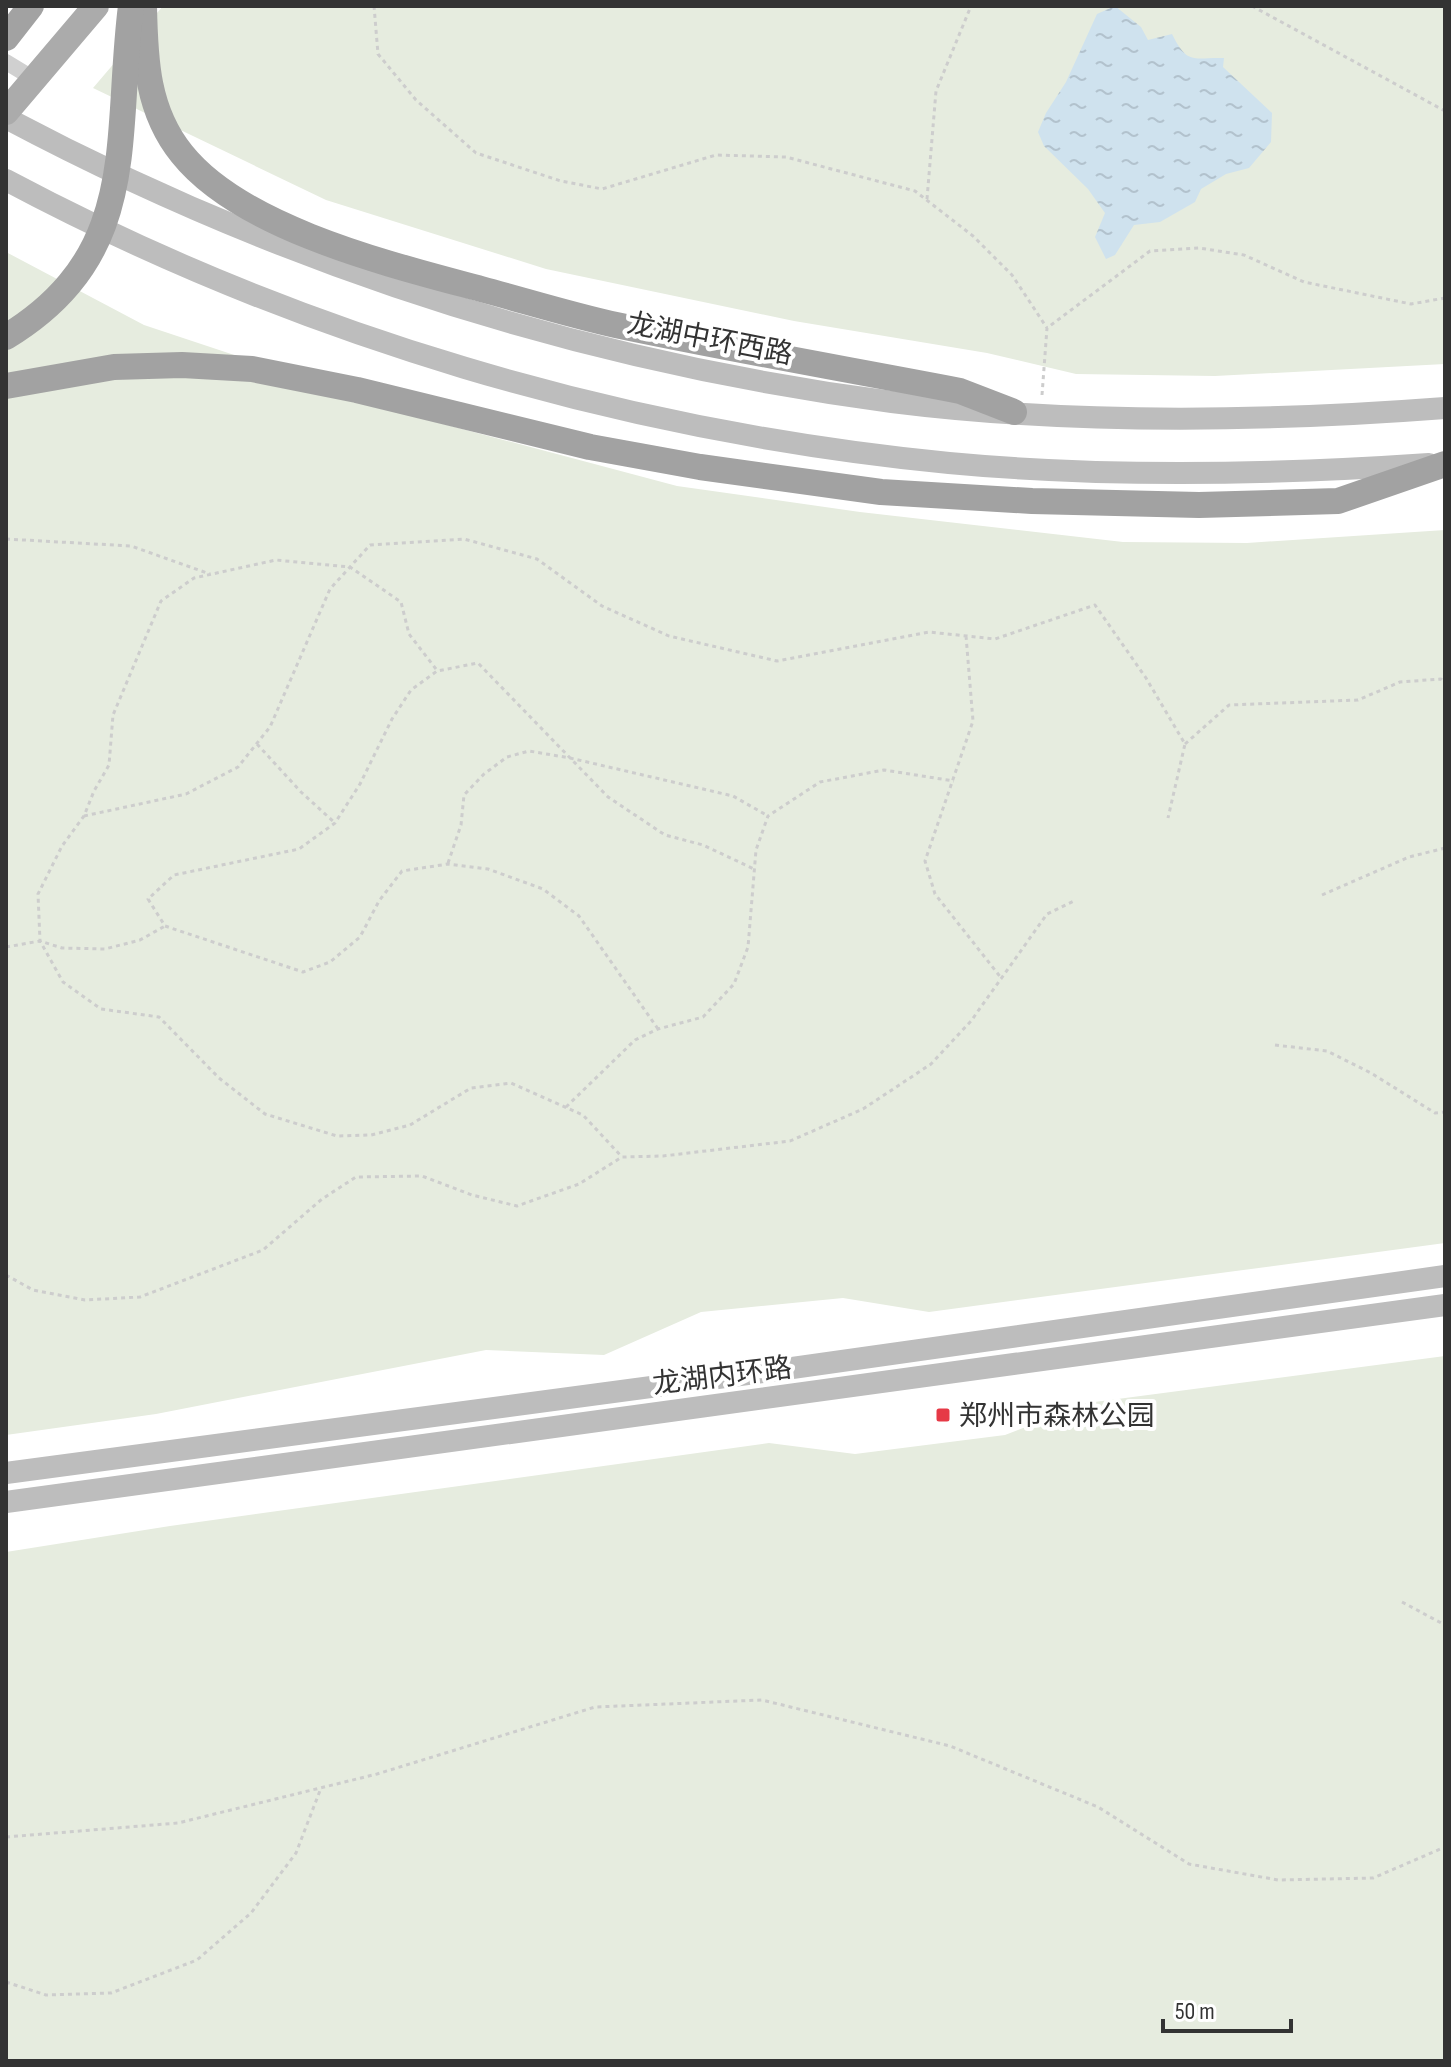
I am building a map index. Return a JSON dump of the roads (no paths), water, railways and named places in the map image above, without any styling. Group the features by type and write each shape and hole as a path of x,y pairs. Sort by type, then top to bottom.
{"highway":[{"path":"6,38 31,6"},
{"path":"6,337 55,301 82,269 107,215 121,158 131,6"},
{"path":"144,6 148,81 168,134 201,174 268,218 409,270 613,324 960,391 1027,413"},
{"path":"6,386 114,367 182,365 252,369 316,380 590,447 765,478 881,492 1032,501 1199,505 1338,501 1445,463"}],"main road":[{"path":"6,115 96,6"},
{"name":"龙湖中环西路","path":"6,115 132,181 222,223 358,275 504,321 687,368 891,401 1027,413 1212,419 1294,418 1445,408"},
{"path":"6,180 201,273 339,327 489,374 676,422 884,456 1066,470 1268,473 1445,463"},
{"name":"龙湖内环路","path":"6,1473 755,1373 1445,1276"},
{"name":"龙湖内环路","path":"6,1502 1445,1305"}],"street":[{"path":"6,62 34,79"}],"water":[{"path":"1115,6 1141,27 1148,40 1172,34 1183,51 1192,58 1224,58 1223,67 1272,113 1271,142 1249,168 1226,174 1201,189 1195,202 1160,222 1134,225 1115,255 1106,259 1095,237 1105,213 1088,189 1044,146 1038,132 1066,82 1097,14"}],"place":[{"name":"郑州市森林公园","path":"943,1415"}]}
